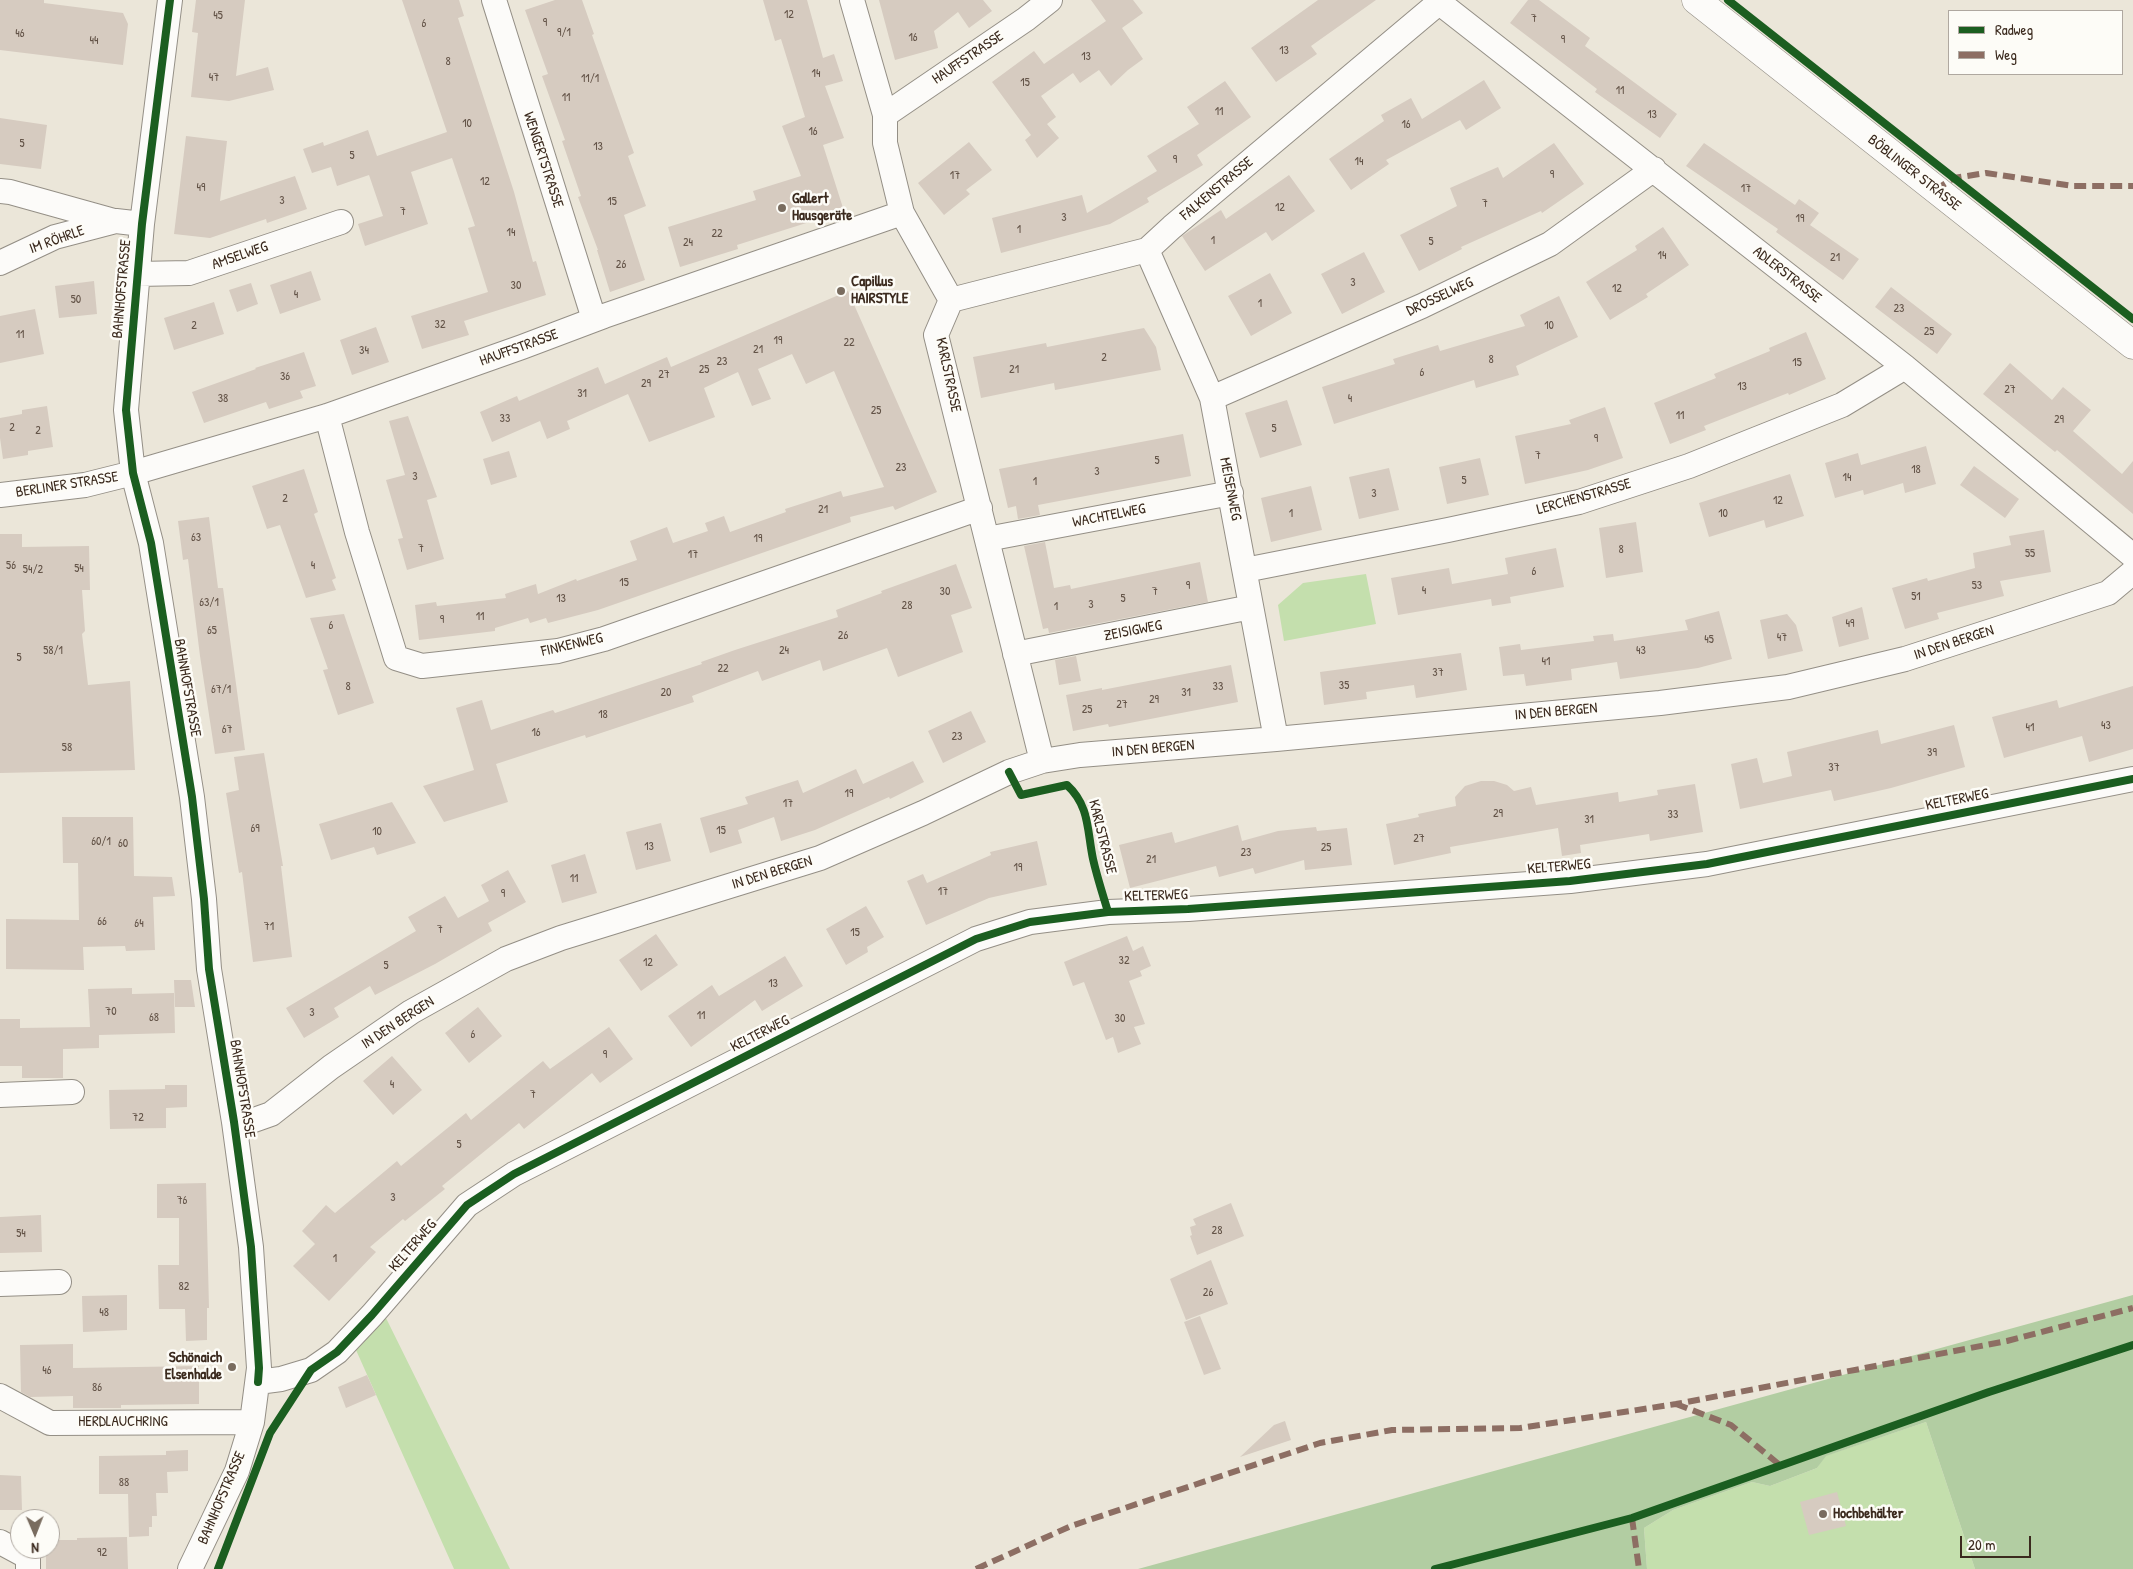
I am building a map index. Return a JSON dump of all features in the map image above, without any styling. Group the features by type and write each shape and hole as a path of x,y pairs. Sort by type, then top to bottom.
{"main road":[{"name":"BÖBLINGER STRASSE","path":"1696,0 2133,346"}],"street":[{"name":"BAHNHOFSTRASSE","path":"170,0 142,224 126,410 133,473 151,543 192,797 204,899 209,969 234,1122 251,1247 259,1368 252,1422 237,1471 190,1569"},
{"name":"WENGERTSTRASSE","path":"494,0 594,319"},
{"path":"852,0 885,115 885,143 902,213 951,300"},
{"name":"HAUFFSTRASSE","path":"885,115 1026,19 1050,0"},
{"name":"ADLERSTRASSE","path":"1439,1 1904,367 2133,556"},
{"name":"FALKENSTRASSE","path":"951,300 1147,250 1439,1"},
{"name":"DROSSELWEG","path":"1212,398 1422,306 1550,244 1654,169"},
{"name":"IM RÖHRLE","path":"0,191 10,192 116,221 142,224"},
{"name":"HAUFFSTRASSE","path":"133,473 327,416 522,348 594,319 902,213"},
{"name":"IM RÖHRLE","path":"0,263 55,237 116,221"},
{"name":"AMSELWEG","path":"137,274 189,273 341,222"},
{"name":"MEISENWEG","path":"1147,250 1212,398 1276,739"},
{"name":"KARLSTRASSE","path":"951,300 936,335 1042,761"},
{"name":"LERCHENSTRASSE","path":"1245,570 1448,530 1587,499 1689,466 1842,405 1904,367"},
{"name":"FINKENWEG","path":"327,416 357,532 396,658 422,666 558,651 604,639 980,508"},
{"name":"BERLINER STRASSE","path":"0,495 85,484 133,473"},
{"name":"WACHTELWEG","path":"987,539 1231,494"},
{"name":"IN DEN BERGEN","path":"234,1122 254,1120 271,1114 331,1068 411,1012 506,959 561,938 820,858 923,813 1009,772 1042,761 1080,755 1276,739 1660,702 1788,687 1905,660 2108,593 2133,572"},
{"name":"ZEISIGWEG","path":"1016,654 1251,607"},
{"name":"KELTERWEG","path":"258,1382 281,1379 311,1370 337,1352 372,1315 467,1205 514,1174 976,939 1030,922 1108,912 1198,908 1570,881 1707,864 2133,780"},
{"path":"0,1095 72,1092"},
{"path":"0,1284 60,1282"},
{"name":"HERDLAUCHRING","path":"0,1396 50,1423 252,1422"},
{"path":"0,1542 28,1563"}],"green space":[{"path":"1366,574 1376,624 1284,641 1278,605 1303,583"},
{"path":"2133,1295 2133,1569 1975,1569 1926,1422 1826,1456 1817,1468 1770,1486 1752,1482 1673,1510 1644,1528 1647,1569 1138,1569"},
{"path":"386,1318 510,1569 454,1569 356,1350"},
{"path":"1926,1422 1975,1569 1647,1569 1644,1528 1673,1510 1752,1482 1770,1486 1817,1468 1825,1456"}],"building":[{"path":"0,0 44,0 44,3 123,13 128,24 123,65 0,50"},
{"path":"196,0 245,0 236,76 268,67 274,90 229,101 191,97 198,33 192,32"},
{"path":"402,0 459,0 464,16 458,18 514,192 533,262 536,261 546,295 464,321 469,335 422,349 411,316 488,292 468,228 475,226 452,158 411,172 428,224 365,246 358,224 383,216 369,175 337,186 331,167 312,173 303,149 323,142 324,146 368,130 377,156 447,132"},
{"path":"555,0 582,0 594,34 592,35 634,153 628,156 646,206 624,215 645,280 610,292 598,250 578,197 581,196 562,141 565,140 542,76 548,74 525,10"},
{"path":"763,0 807,0 823,58 834,54 843,81 825,86 844,138 823,145 844,211 737,245 738,249 680,267 668,227 756,200 753,191 801,176 782,126 805,117 781,39 775,41"},
{"path":"879,0 983,0 992,11 969,28 958,12 934,31 938,48 895,60"},
{"path":"1091,0 1133,0 1143,13 1122,28 1143,59 1111,86 1099,70 1080,83 1073,73 1041,96 1056,117 1047,124 1059,138 1037,158 1025,140 1031,135 992,82 1034,51 1044,64 1106,21"},
{"path":"1318,0 1376,0 1311,46 1317,54 1276,82 1251,48"},
{"path":"1528,0 1539,0 1590,38 1585,46 1677,114 1660,138 1595,92 1597,89 1510,23"},
{"path":"1484,80 1501,108 1466,130 1460,120 1386,160 1389,164 1351,190 1329,159 1384,121 1381,115 1411,98 1422,119"},
{"path":"1225,81 1251,117 1197,155 1203,165 1147,198 1149,202 1110,224 1001,253 992,218 1082,195 1087,213 1157,171 1147,156 1199,124 1187,107"},
{"path":"0,118 47,125 41,169 0,164"},
{"path":"186,136 227,141 220,201 295,176 307,209 267,223 266,219 210,238 174,234"},
{"path":"969,142 992,170 966,190 970,194 944,215 918,183"},
{"path":"1554,143 1584,184 1542,213 1541,211 1461,247 1462,249 1419,271 1400,235 1457,206 1450,188 1498,167 1503,178"},
{"path":"1704,143 1795,205 1799,199 1819,213 1810,225 1859,259 1843,280 1776,232 1778,229 1686,166"},
{"path":"1289,175 1315,211 1272,241 1266,232 1205,271 1182,236 1221,210 1226,219"},
{"path":"1663,227 1689,265 1646,294 1648,297 1610,320 1586,282 1637,250 1635,246"},
{"path":"1364,252 1385,292 1342,314 1321,274"},
{"path":"311,271 321,300 280,314 270,285"},
{"path":"1270,273 1292,313 1251,336 1228,296"},
{"path":"94,281 97,314 59,318 55,286"},
{"path":"251,283 258,304 237,312 229,290"},
{"path":"1891,287 1952,334 1937,354 1875,307"},
{"path":"848,291 937,492 895,510 893,506 850,517 851,522 598,610 548,623 546,618 530,623 528,618 495,628 495,631 419,640 415,605 436,602 437,606 506,598 505,594 536,584 538,594 576,579 577,581 637,560 630,541 667,527 673,543 708,531 705,523 724,516 730,532 786,512 785,509 841,491 843,497 884,487 834,371 806,384 792,354 758,369 771,399 752,406 738,372 704,388 715,417 649,442 628,394 567,421 570,429 547,439 540,421 492,442 480,412 517,396 519,401 598,367 605,384 667,357 671,367"},
{"path":"1559,296 1578,337 1516,366 1519,375 1476,388 1474,380 1334,424 1322,387 1395,364 1393,359 1438,345 1440,351 1525,326 1520,315"},
{"path":"214,302 224,334 174,350 164,318"},
{"path":"35,309 44,354 0,363 0,316"},
{"path":"376,327 389,362 352,375 340,340"},
{"path":"1144,328 1156,347 1161,370 1055,390 1054,383 981,398 973,357 1046,343 1047,347"},
{"path":"1806,332 1826,379 1789,395 1788,393 1704,426 1706,430 1670,444 1654,403 1716,378 1714,374 1770,351 1769,348"},
{"path":"304,352 316,386 300,391 303,398 269,409 266,402 204,423 192,392"},
{"path":"2010,363 2052,400 2063,387 2091,410 2073,431 2122,474 2133,461 2133,514 2057,450 2055,452 1983,394"},
{"path":"1287,400 1302,445 1260,458 1245,413"},
{"path":"47,406 53,447 28,451 28,455 3,459 0,418 22,414 22,410"},
{"path":"1605,407 1623,458 1588,470 1525,484 1515,436 1571,424 1569,420"},
{"path":"408,416 437,497 427,500 444,559 407,570 398,539 403,538 386,480 405,475 389,421"},
{"path":"1183,434 1191,476 1038,505 1040,515 1018,519 1016,506 1008,508 999,469"},
{"path":"1926,446 1936,484 1905,493 1903,483 1864,495 1863,490 1835,498 1825,463 1858,453 1861,465"},
{"path":"509,451 517,477 491,485 483,459"},
{"path":"1480,458 1489,495 1447,504 1439,467"},
{"path":"1974,466 2019,499 2005,518 1960,485"},
{"path":"1389,468 1399,510 1359,519 1349,477"},
{"path":"304,469 318,512 314,514 336,578 332,580 336,590 306,598 280,525 267,529 252,486"},
{"path":"1790,474 1804,516 1766,528 1764,520 1709,537 1699,503"},
{"path":"1311,486 1322,530 1271,542 1261,498"},
{"path":"209,517 218,588 223,588 245,750 215,754 188,559 183,560 178,521"},
{"path":"1636,522 1643,572 1606,578 1599,528"},
{"path":"2044,530 2051,572 2000,581 2004,596 1937,613 1939,619 1905,629 1892,588 1927,578 1928,581 1975,568 1973,553 2011,545 2009,536"},
{"path":"0,534 22,534 22,547 89,546 90,590 82,590 85,631 82,634 88,685 130,681 135,770 0,773"},
{"path":"1045,542 1054,588 1070,585 1071,589 1200,562 1208,602 1049,633 1048,628 1043,629 1024,546"},
{"path":"1556,548 1564,587 1510,597 1511,603 1492,606 1491,599 1398,615 1391,578 1449,568 1452,584 1508,574 1505,558"},
{"path":"956,564 972,608 951,615 963,652 898,677 887,648 823,671 820,660 762,681 758,671 692,696 694,702 586,738 585,735 496,764 508,802 444,822 423,786 474,770 456,708 482,700 491,730 553,710 555,713 702,664 701,662 735,650 838,617 836,610 882,593 881,591"},
{"path":"1862,607 1869,639 1839,647 1832,617"},
{"path":"1719,611 1732,659 1698,668 1620,679 1617,662 1571,669 1572,680 1526,686 1524,674 1503,676 1499,647 1520,644 1521,650 1594,641 1593,636 1613,634 1614,641 1688,630 1685,620"},
{"path":"344,614 374,703 338,715 323,670 328,669 310,618"},
{"path":"1787,614 1796,625 1803,651 1768,659 1760,620"},
{"path":"1461,653 1467,690 1416,698 1414,685 1366,692 1367,699 1324,705 1320,672"},
{"path":"1076,656 1081,681 1059,685 1055,660"},
{"path":"1231,665 1238,702 1109,727 1108,724 1073,731 1066,695 1102,688 1102,690"},
{"path":"2133,686 2133,749 2089,762 2082,736 2004,758 1992,717 2057,700 2059,708"},
{"path":"971,711 986,742 943,763 928,731"},
{"path":"1954,725 1965,767 1891,788 1834,801 1831,790 1740,809 1731,764 1757,758 1763,783 1792,776 1787,752 1878,730 1881,744"},
{"path":"264,753 283,866 281,866 292,957 253,962 242,872 239,873 226,793 239,790 234,757"},
{"path":"913,761 924,782 890,799 889,797 815,830 781,841 774,817 738,830 742,843 710,853 700,818 748,804 745,797 798,780 803,793 856,769 863,784"},
{"path":"1481,781 1494,781 1507,785 1514,791 1531,787 1536,805 1618,792 1619,802 1658,795 1657,790 1695,784 1703,832 1650,841 1649,834 1580,845 1581,853 1562,856 1558,828 1450,847 1451,853 1394,865 1386,824 1419,817 1418,814 1456,806 1455,797 1465,786"},
{"path":"392,802 416,843 377,855 374,847 331,860 319,824"},
{"path":"62,817 133,817 134,876 172,877 175,896 153,897 155,950 126,951 125,946 83,947 84,970 6,969 6,919 79,920 78,863 63,863"},
{"path":"661,823 671,861 636,870 626,832"},
{"path":"1238,825 1242,841 1278,831 1316,827 1317,831 1347,828 1352,865 1305,870 1304,860 1255,874 1253,868 1219,877 1216,866 1130,888 1119,845 1172,832 1175,843"},
{"path":"1037,841 1047,885 989,898 926,925 907,881 923,874 927,883 991,855 990,852"},
{"path":"585,854 597,893 562,903 551,865"},
{"path":"508,870 526,902 488,923 492,931 435,964 375,995 370,986 334,1008 339,1017 304,1038 286,1008 416,931 408,917 445,896 458,918 489,901 481,885"},
{"path":"866,906 884,937 867,947 868,952 846,965 826,929"},
{"path":"656,934 678,965 641,991 619,960"},
{"path":"1127,936 1133,951 1143,946 1151,966 1140,971 1142,976 1129,981 1145,1024 1134,1027 1141,1044 1118,1053 1113,1037 1106,1040 1084,982 1073,986 1064,962"},
{"path":"785,956 803,986 762,1011 755,1000 691,1047 668,1016 712,985 719,996"},
{"path":"174,980 191,980 195,1007 175,1007"},
{"path":"132,988 132,994 174,993 175,1033 99,1035 99,1048 63,1049 63,1078 22,1078 22,1066 0,1066 0,1019 20,1019 20,1028 90,1027 88,989"},
{"path":"478,1007 502,1036 469,1063 445,1033"},
{"path":"609,1027 633,1059 600,1083 592,1073 524,1129 519,1123 442,1186 445,1189 405,1221 403,1219 370,1247 376,1252 329,1301 293,1266 315,1244 302,1231 326,1205 335,1213 397,1161 401,1166 466,1113 471,1120 543,1061 550,1069"},
{"path":"392,1056 422,1090 393,1115 363,1081"},
{"path":"165,1085 187,1085 187,1107 166,1108 166,1128 110,1129 109,1090 165,1089"},
{"path":"206,1183 209,1308 207,1308 207,1340 186,1341 185,1309 159,1309 158,1265 179,1265 179,1218 157,1218 157,1184"},
{"path":"1231,1203 1244,1236 1197,1255 1190,1236 1192,1235 1190,1227 1196,1225 1193,1219"},
{"path":"41,1215 42,1252 0,1253 0,1217"},
{"path":"1211,1260 1228,1304 1186,1320 1170,1279"},
{"path":"127,1295 127,1330 83,1332 82,1296"},
{"path":"1200,1316 1221,1369 1204,1375 1184,1322"},
{"path":"73,1344 73,1368 199,1366 199,1404 121,1405 121,1408 73,1408 73,1396 30,1397 21,1392 20,1345"},
{"path":"367,1375 376,1395 346,1408 338,1387"},
{"path":"1285,1421 1291,1440 1240,1457 1274,1425"},
{"path":"188,1450 188,1471 167,1472 168,1493 156,1493 157,1516 152,1516 152,1527 149,1527 149,1536 129,1537 128,1494 99,1494 99,1456 166,1455 166,1451"},
{"path":"0,1475 21,1476 22,1509 0,1510"},
{"name":"Hochbehälter","path":"1837,1492 1846,1526 1809,1535 1800,1502"},
{"path":"127,1537 128,1569 46,1569 46,1559 60,1559 60,1540 77,1540 77,1538"}],"marked path":[{"path":"1935,190 1954,178 1986,173 2073,186 2133,186"},
{"path":"976,1569 1071,1526 1320,1443 1392,1430 1520,1428 1676,1404 2007,1341 2133,1308"},
{"path":"1676,1404 1731,1425 1781,1466"},
{"path":"1632,1518 1639,1569"}],"cycle path":[{"path":"170,0 142,224 126,410 133,473 151,543 192,797 204,899 209,969 234,1122 251,1247 259,1368 258,1382"},
{"path":"1728,0 2133,319"},
{"path":"1009,772 1021,795 1067,785 1080,801 1084,810 1093,859 1108,912"},
{"path":"218,1569 270,1433 311,1370 337,1352 372,1315 467,1205 514,1174 976,939 1030,922 1108,912 1188,909 1570,881 1707,864 2133,779"},
{"path":"1435,1569 1632,1518 1989,1392 2133,1345"}],"place":[{"name":"Gallert Hausgeräte","path":"782,208"},
{"name":"Capillus HAIRSTYLE","path":"841,291"},
{"name":"Schönaich Elsenhalde","path":"232,1367"},
{"name":"Hochbehälter","path":"1823,1514"}]}
